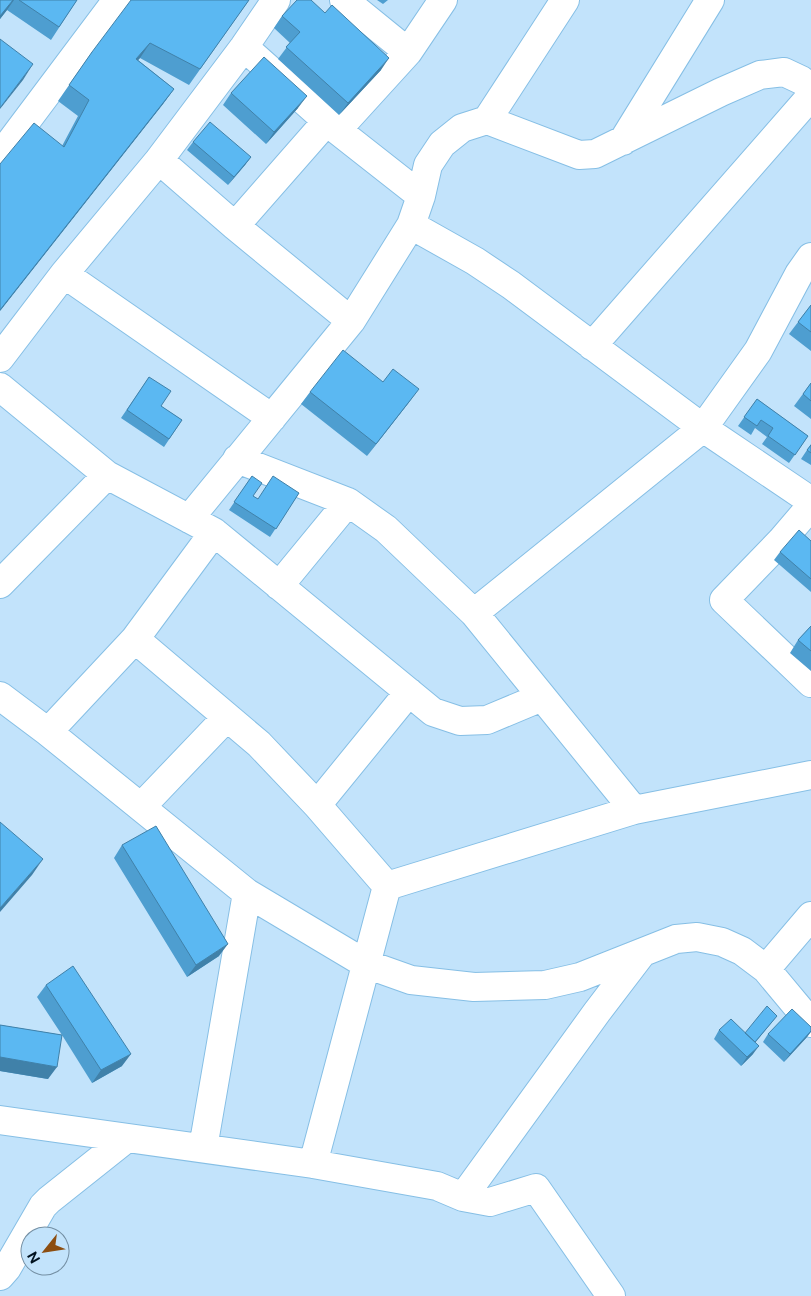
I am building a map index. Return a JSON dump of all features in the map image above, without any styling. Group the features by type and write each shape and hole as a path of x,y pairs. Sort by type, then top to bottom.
{"street":[{"path":"0,156 118,0"},
{"path":"0,358 64,274 159,160 244,47 276,0"},
{"path":"344,0 408,52"},
{"path":"236,226 332,125 408,52 443,0"},
{"path":"487,120 565,0"},
{"path":"623,141 710,0"},
{"path":"244,47 332,125 421,196"},
{"path":"189,519 351,321 411,225 421,196 428,166 442,144 462,128 487,120 579,155 595,154 721,92 760,75 784,72 811,87"},
{"path":"592,346 811,96"},
{"path":"159,160 351,321"},
{"path":"411,225 475,261 504,280 704,428 811,501"},
{"path":"474,613 704,428 758,351 807,272"},
{"path":"64,274 272,418"},
{"path":"0,387 107,475 214,532 433,712 460,722 487,720 542,697"},
{"path":"237,459 348,502 386,529 474,613 634,810"},
{"path":"0,584 107,475"},
{"path":"280,586 348,502"},
{"path":"811,506 780,542 724,600 811,682"},
{"path":"48,732 134,639 214,532"},
{"path":"134,639 258,744 318,805 387,886"},
{"path":"318,805 410,692"},
{"path":"1,698 48,732 247,893 366,964 411,980 474,987 545,985 580,977 676,939 697,937 722,942 742,951 766,970 811,1023"},
{"path":"141,807 227,717"},
{"path":"387,886 634,810 811,775"},
{"path":"312,1164 387,886"},
{"path":"203,1148 247,893"},
{"path":"766,970 811,916"},
{"path":"463,1196 642,953"},
{"path":"0,1120 312,1164 437,1186 463,1196 490,1202 536,1188 611,1296"},
{"path":"0,1276 7,1268 43,1206 127,1138"}],"building":[{"path":"0,0 13,0 0,16"},
{"path":"19,0 77,0 59,27"},
{"path":"131,0 249,0 200,69 150,43 136,59 174,89 0,310 0,164 34,123 64,147 89,100 69,85"},
{"path":"297,0 311,0 325,13 332,5 389,58 348,103 286,47 300,32 282,16"},
{"path":"0,39 33,64 0,108"},
{"path":"264,57 307,96 274,132 231,93"},
{"path":"210,122 251,157 234,177 193,142"},
{"path":"811,305 811,332 798,322"},
{"path":"343,350 383,382 393,369 419,389 376,444 310,392"},
{"path":"149,377 171,391 161,406 182,420 169,439 127,410"},
{"path":"811,383 811,401 803,394"},
{"path":"757,399 808,436 795,455 768,436 773,428 761,420 757,426 744,417"},
{"path":"811,445 811,453 807,450"},
{"path":"252,476 262,483 253,496 258,499 273,476 299,493 276,529 234,502"},
{"path":"799,530 811,541 811,579 780,552"},
{"path":"811,626 811,651 798,640"},
{"path":"0,822 43,859 0,908"},
{"path":"156,826 228,944 196,965 122,845"},
{"path":"73,966 131,1054 101,1070 46,985"},
{"path":"767,1006 777,1016 755,1042 745,1033"},
{"path":"792,1009 811,1027 811,1031 790,1054 768,1034"},
{"path":"731,1019 759,1046 747,1057 719,1030"},
{"path":"0,1025 62,1035 57,1067 0,1057"}]}
